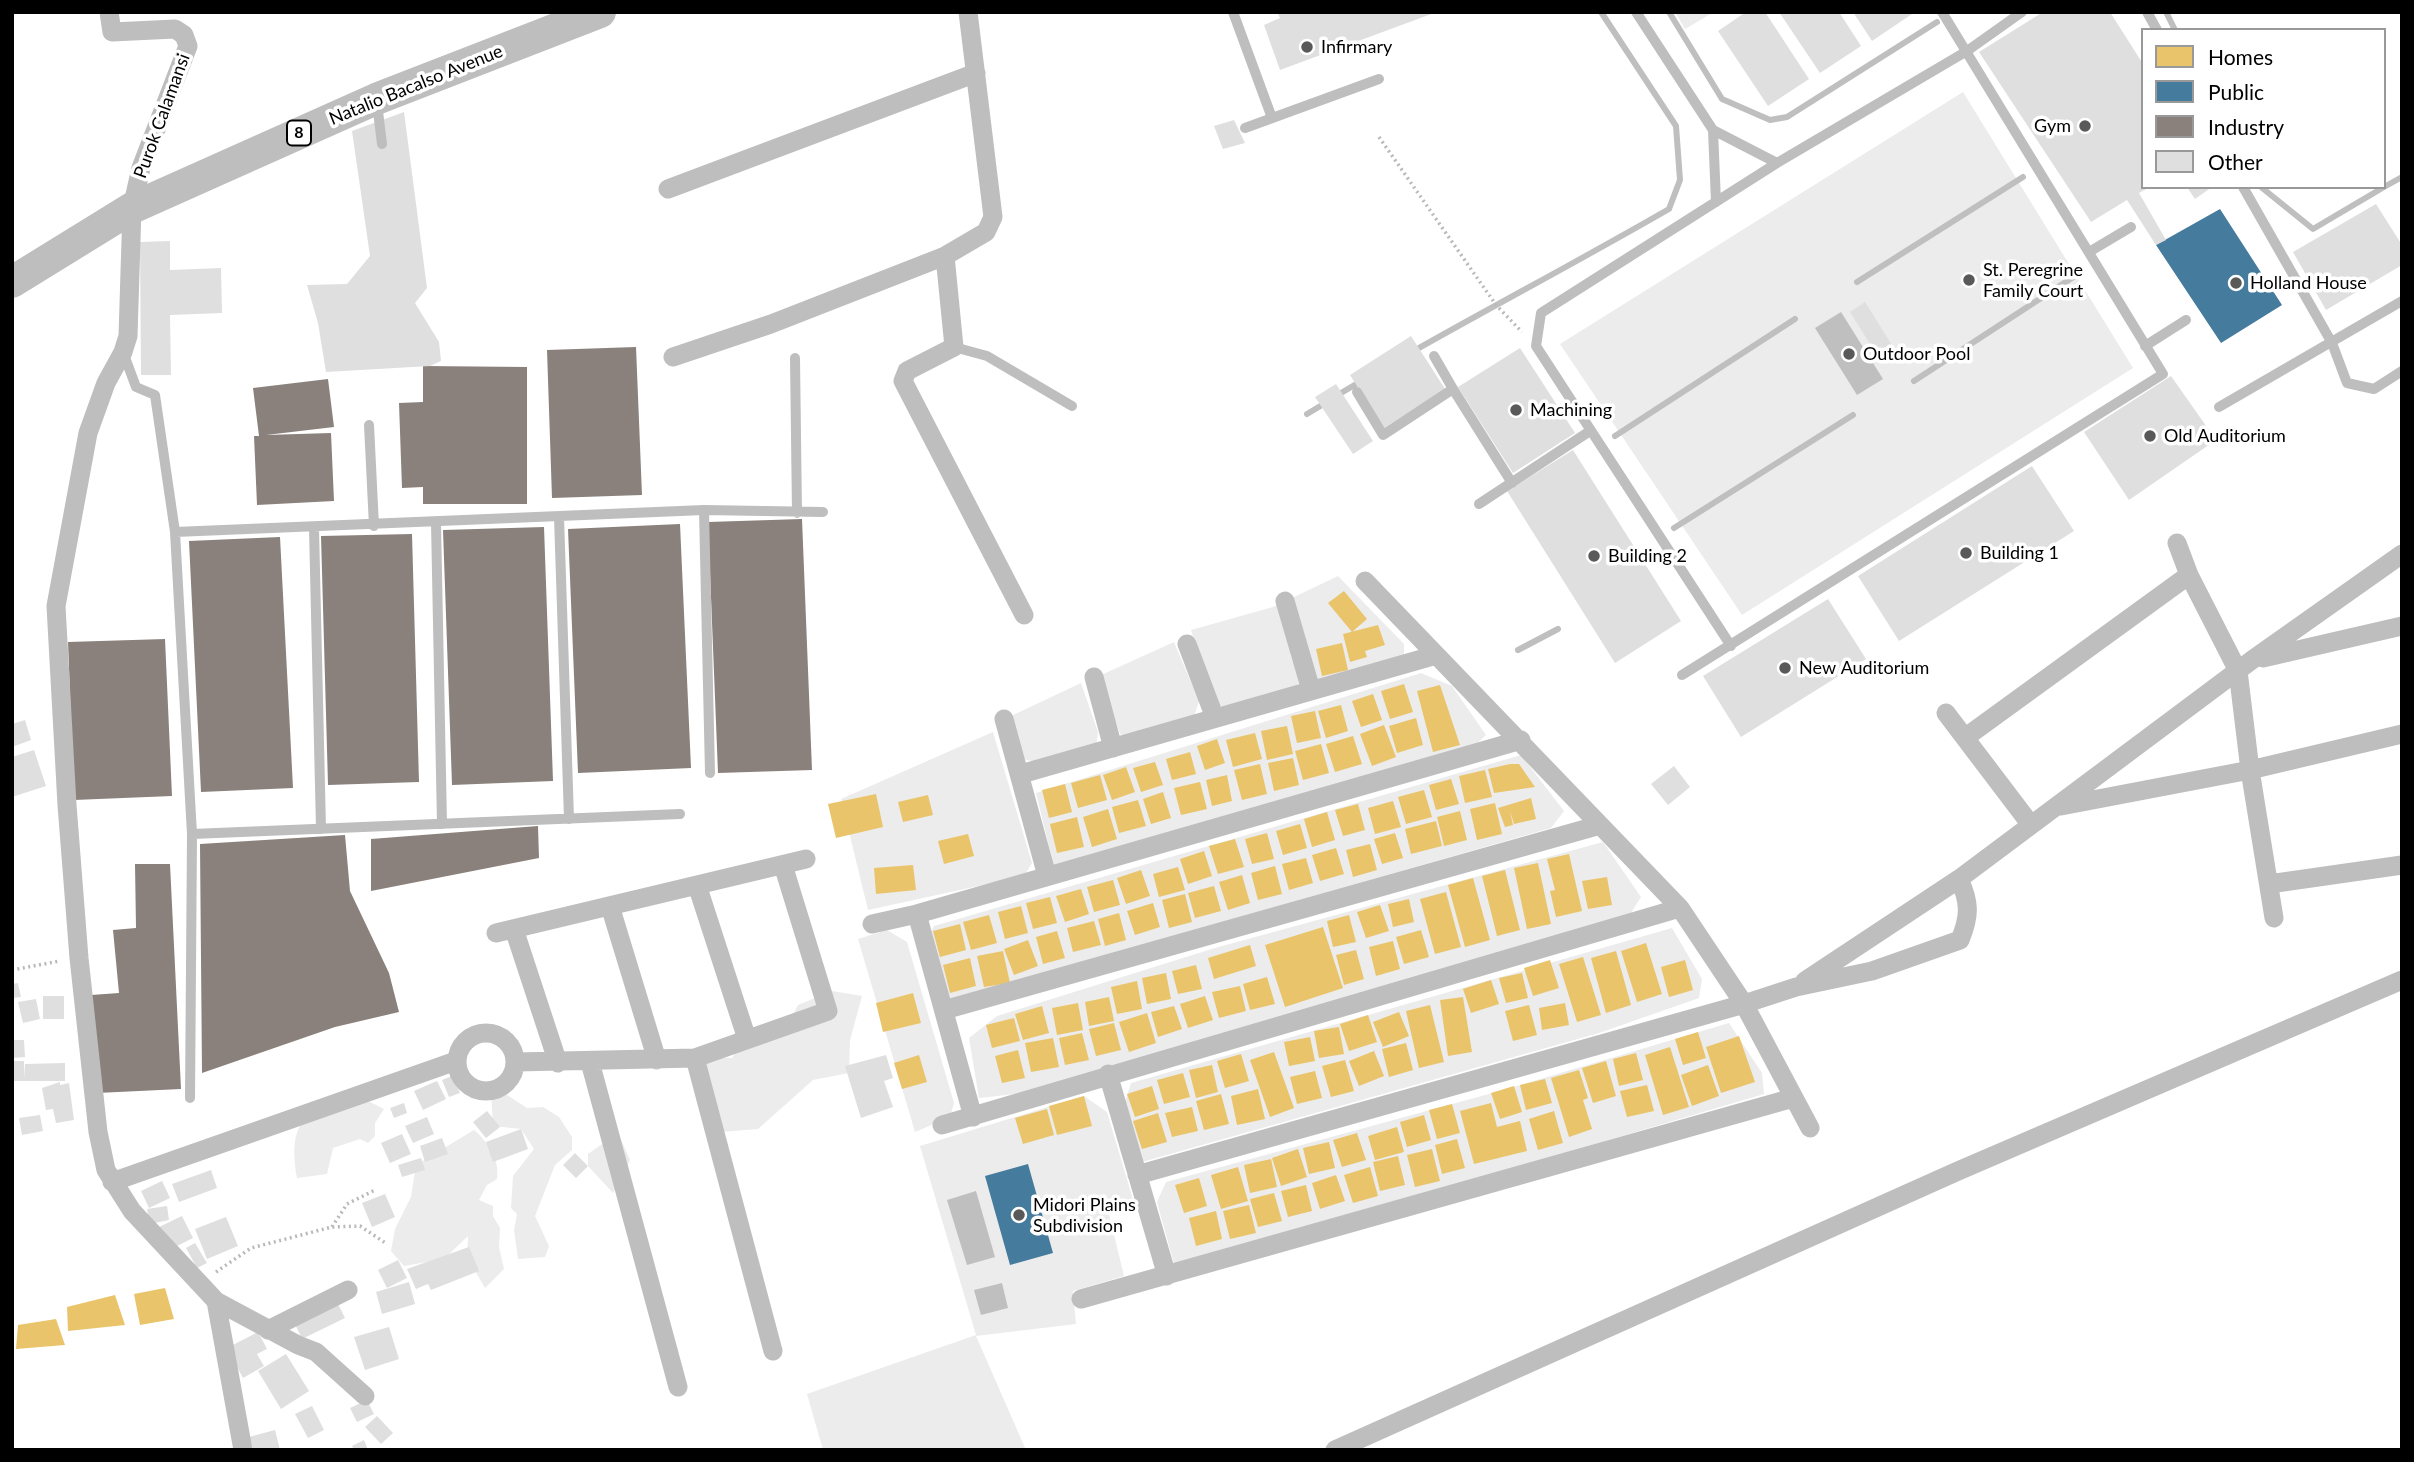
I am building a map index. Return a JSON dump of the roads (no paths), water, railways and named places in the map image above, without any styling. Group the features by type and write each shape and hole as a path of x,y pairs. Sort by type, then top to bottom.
{"highway":[{"name":"Natalio Bacalso Avenue","path":"12,282 132,208 376,99 600,12"}],"street":[{"name":"Purok Calamansi","path":"109,12 112,32 175,29 184,35 188,46 141,168 132,208"},
{"path":"673,357 771,324 945,256 985,232 993,217 968,12"},
{"path":"668,189 976,74"},
{"path":"132,208 128,336 123,352 106,383 89,433 56,606 66,805 97,1132 106,1170 132,1211 216,1301 268,1330 317,1352 365,1396"},
{"path":"945,256 954,347 907,371 903,381 1024,615"},
{"path":"2178,542 2189,575 2245,666 2250,770 2274,918"},
{"path":"1796,987 1959,879 2245,666 2402,554"},
{"path":"1966,737 2189,575"},
{"path":"1365,581 1680,908 1744,1004 1810,1128"},
{"path":"1285,601 1311,690"},
{"path":"2245,666 2402,626"},
{"path":"1187,644 1214,718"},
{"path":"1021,775 1436,655"},
{"path":"1094,677 1113,748"},
{"path":"1946,713 2031,825"},
{"path":"1004,719 1047,876"},
{"path":"2057,806 2250,770 2402,734"},
{"path":"872,924 917,914 1521,740"},
{"path":"944,1010 1600,825"},
{"path":"558,1063 505,931 806,859"},
{"path":"516,1062 695,1058 828,1011 783,865"},
{"path":"2269,884 2402,865"},
{"path":"1137,1175 1796,987 1872,971 1960,940 1969,920 1969,909 1968,898 1959,879"},
{"path":"697,885 747,1039"},
{"path":"610,906 657,1060"},
{"path":"943,1125 1108,1074 1680,908"},
{"path":"917,914 973,1117"},
{"path":"1335,1450 1958,1171 2402,980"},
{"path":"486,1032 501,1037 512,1047 516,1062 511,1077 500,1088 485,1091 470,1087 460,1076 456,1061 460,1046 471,1036 486,1032"},
{"path":"695,1058 773,1351"},
{"path":"112,1182 456,1061"},
{"path":"590,1062 678,1387"},
{"path":"1108,1074 1167,1276"},
{"path":"1082,1299 1793,1098"},
{"path":"268,1330 348,1290"},
{"path":"216,1301 243,1450"}],"lane":[{"path":"1233,12 1272,118"},
{"path":"1636,12 1713,130 1777,163"},
{"path":"1682,675 2163,374 1942,12"},
{"path":"1731,646 1536,346 1541,313 1777,163 1967,51 2022,12"},
{"path":"2147,12 2156,28"},
{"path":"1245,128 1379,79"},
{"path":"376,99 382,144"},
{"path":"1713,130 1716,202"},
{"path":"2244,189 2332,343 2347,383 2374,389 2402,371"},
{"path":"2089,252 2131,227"},
{"path":"2219,407 2402,301"},
{"path":"2145,346 2186,320"},
{"path":"954,347 987,356 1072,406"},
{"path":"123,352 136,387 155,395 175,532 192,834 190,1098"},
{"path":"1434,356 1512,483"},
{"path":"795,358 797,513"},
{"path":"1357,392 1382,435 1453,389"},
{"path":"369,425 374,526"},
{"path":"1479,504 1590,431"},
{"path":"175,532 374,526 704,510 824,512"},
{"path":"704,510 710,773"},
{"path":"559,517 569,819"},
{"path":"436,523 442,824"},
{"path":"314,528 321,828"},
{"path":"192,834 680,814"}],"waterway":[{"path":"1412,352 1669,209 1680,180 1676,126 1601,12"},
{"path":"1669,12 1722,99 1770,120 1787,117 1937,22"},
{"path":"2166,12 2174,28"},
{"path":"1857,282 2023,177"},
{"path":"2386,186 2402,177"},
{"path":"2263,189 2313,229 2381,189"},
{"path":"1914,381 2081,272"},
{"path":"1615,436 1795,319"},
{"path":"1336,396 1363,380"},
{"path":"1307,414 1327,402"},
{"path":"1674,528 1853,415"},
{"path":"1518,650 1558,629"}],"place":[{"name":"Infirmary","path":"1307,47"},
{"name":"Gym","path":"2085,126"},
{"name":"St. Peregrine Family Court","path":"1969,280"},
{"name":"Holland House","path":"2236,283"},
{"name":"Outdoor Pool","path":"1849,354"},
{"name":"Machining","path":"1516,410"},
{"name":"Old Auditorium","path":"2150,436"},
{"name":"Building 1","path":"1966,553"},
{"name":"Building 2","path":"1594,556"},
{"name":"New Auditorium","path":"1785,668"},
{"name":"Midori Plains Subdivision","path":"1019,1215"}]}
